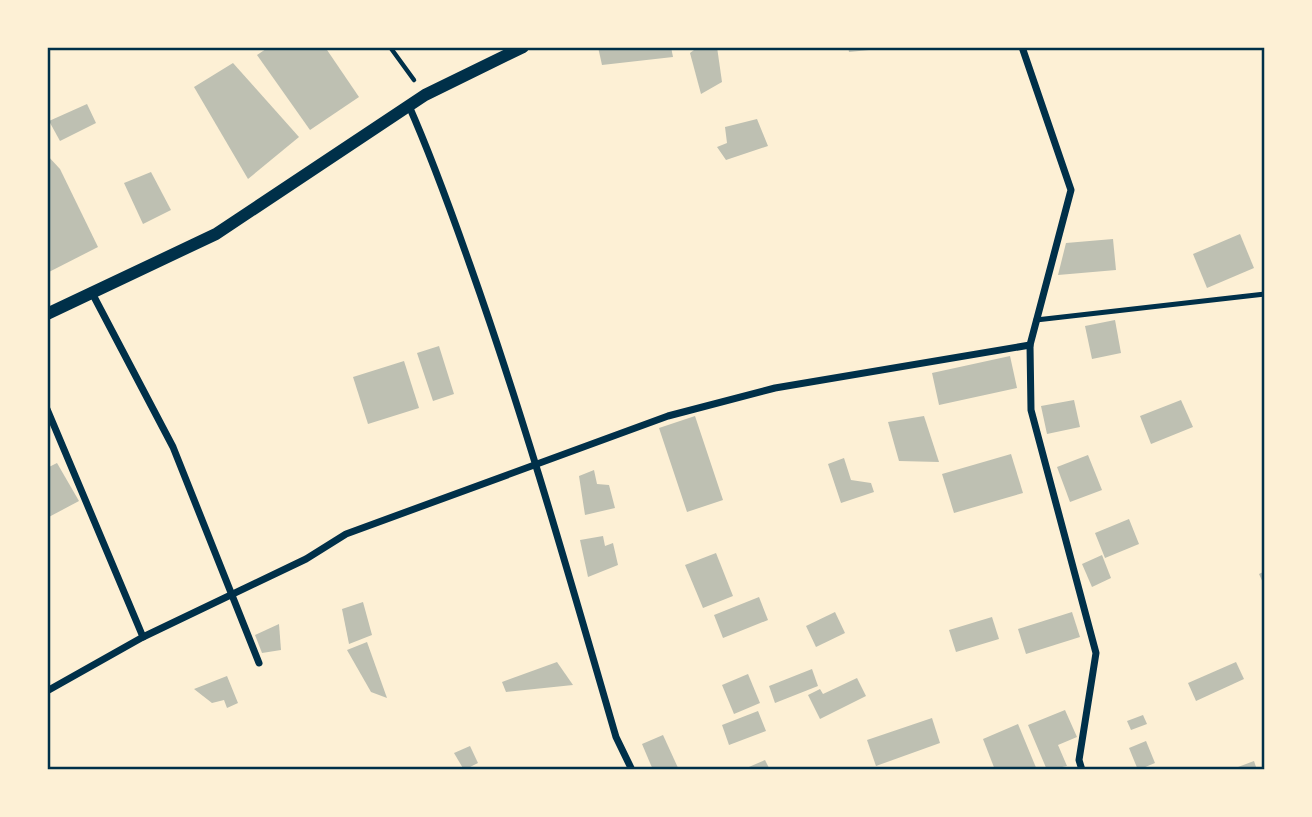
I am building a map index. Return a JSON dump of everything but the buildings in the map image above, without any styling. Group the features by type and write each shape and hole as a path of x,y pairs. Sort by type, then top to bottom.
{"street":[{"path":"47,314 216,234 425,95 523,47"},
{"path":"1023,47 1071,190 1030,345 1031,410 1096,653 1079,760 1082,770"},
{"path":"409,106 427,146 494,331 537,466 616,737 632,770"},
{"path":"91,291 173,447 259,663"},
{"path":"47,691 143,637 306,559 346,534 667,416 775,388 1030,345"},
{"path":"47,409 143,637"}],"lane":[{"path":"1036,320 1265,294"}],"path":[{"path":"390,47 425,95"}]}
